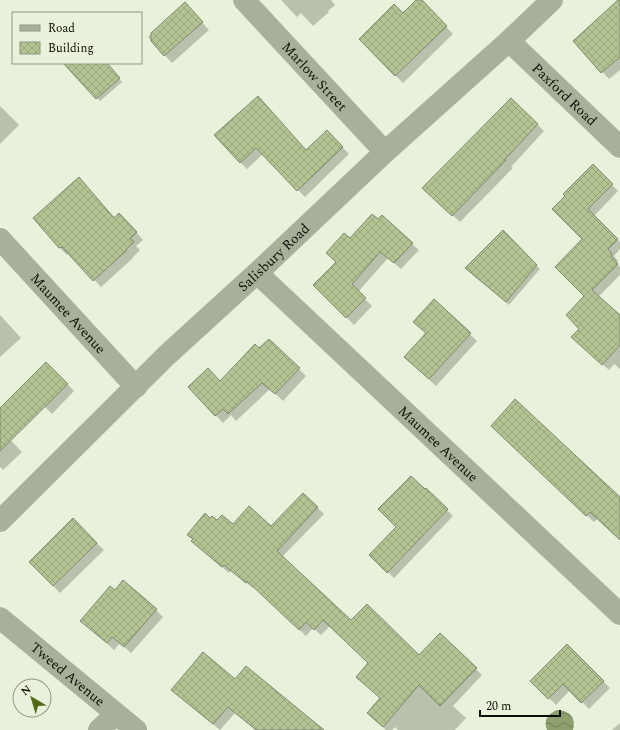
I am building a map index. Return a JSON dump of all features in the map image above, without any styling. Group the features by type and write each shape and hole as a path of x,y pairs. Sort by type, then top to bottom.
{"street":[{"name":"Marlow Street","path":"244,0 385,152"},
{"name":"Salisbury Road","path":"0,521 88,432 136,387 166,355 257,273 385,152 509,41 552,0"},
{"name":"Paxford Road","path":"509,41 620,147"},
{"name":"Maumee Avenue","path":"0,239 136,387"},
{"name":"Maumee Avenue","path":"257,273 620,614"},
{"name":"Tweed Avenue","path":"0,618 136,730"},
{"path":"99,730 116,714"}],"water":[{"path":"557,710 569,713 573,718 573,730 547,730 547,718 551,713"}],"building":[{"path":"416,0 422,0 447,26 395,76 359,39 394,4 403,13"},
{"path":"618,0 620,0 620,57 601,73 573,41"},
{"path":"185,2 203,22 164,56 151,41 151,33"},
{"path":"64,64 108,64 120,78 96,99"},
{"path":"258,96 306,150 327,130 343,147 297,191 256,148 240,163 214,135"},
{"path":"511,98 538,124 505,159 506,160 452,216 422,188"},
{"path":"593,164 613,184 588,209 618,239 608,249 612,254 611,256 618,264 592,290 620,315 620,345 602,365 571,337 579,329 566,315 584,296 555,267 582,239 552,209 565,196 563,194"},
{"path":"79,177 114,218 119,213 137,232 130,239 134,242 126,249 127,250 93,281 62,247 59,248 33,218"},
{"path":"372,214 378,219 382,215 413,243 394,263 380,252 352,284 366,298 346,318 313,285 336,262 326,253 344,233 350,238"},
{"path":"503,230 537,265 506,302 465,268"},
{"path":"434,299 471,333 429,379 404,357 426,333 413,322"},
{"path":"269,339 300,368 275,394 262,383 228,414 223,409 215,416 188,387 208,368 220,381 255,344 259,348"},
{"path":"46,362 68,384 0,451 0,408"},
{"path":"515,399 620,497 620,540 590,512 586,516 491,426"},
{"path":"411,476 448,509 387,573 369,555 396,527 378,509"},
{"path":"303,493 318,507 277,551 351,620 367,604 419,655 440,633 477,668 440,706 419,685 383,727 367,713 380,698 356,677 368,663 323,620 314,630 306,622 299,630 247,581 246,583 224,565 222,567 191,541 193,539 187,535 205,513 210,518 212,516 217,520 222,515 233,524 249,506 271,526"},
{"path":"73,518 97,543 53,586 29,562"},
{"path":"123,580 157,609 124,647 112,637 107,643 80,621 110,586 115,590"},
{"path":"567,644 604,681 581,703 563,684 548,699 530,681"},
{"path":"203,652 235,679 246,666 324,730 256,730 228,707 213,724 171,690"}]}
